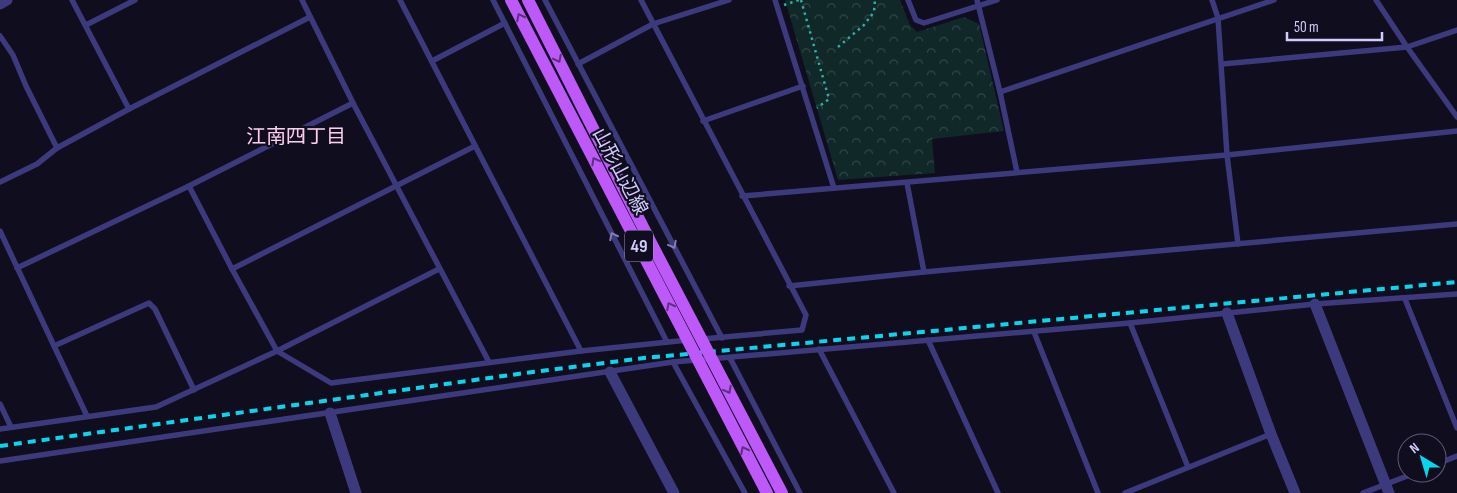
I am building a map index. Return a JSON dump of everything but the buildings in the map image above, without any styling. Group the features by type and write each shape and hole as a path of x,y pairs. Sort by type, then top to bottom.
{"main road":[{"name":"山形山辺線","path":"511,0 767,493"},
{"name":"山形山辺線","path":"528,0 651,243 782,493"}],"street":[{"path":"0,4 7,0"},
{"path":"1315,304 1387,489"},
{"path":"1227,313 1271,434 1295,493"},
{"path":"610,372 674,493"},
{"path":"330,413 356,493"}],"lane":[{"path":"72,0 129,109"},
{"path":"86,25 135,0"},
{"path":"302,0 353,103 489,362"},
{"path":"400,0 581,351"},
{"path":"493,0 667,342"},
{"path":"545,0 722,338"},
{"path":"189,186 277,351 331,383 581,351 802,330 806,315 789,286 640,0"},
{"path":"578,64 653,24 729,0"},
{"path":"908,0 916,20 924,24 978,3 998,0"},
{"path":"1212,0 1218,18 1227,155 1238,244"},
{"path":"1000,92 1274,0"},
{"path":"1376,0 1457,117"},
{"path":"777,3 834,188"},
{"path":"978,3 1017,172"},
{"path":"0,182 37,164 57,148 129,109 310,16"},
{"path":"432,61 505,22"},
{"path":"1222,64 1407,47 1457,30"},
{"path":"0,36 13,55 26,86 57,148"},
{"path":"703,121 803,86"},
{"path":"17,268 189,186 353,103"},
{"path":"742,196 1227,155 1457,132"},
{"path":"232,269 475,146"},
{"path":"907,183 924,272"},
{"path":"789,286 1457,224"},
{"path":"0,230 87,416"},
{"path":"0,429 156,407 277,351 439,269"},
{"path":"0,461 673,362 1034,332 1315,304 1457,294"},
{"path":"1405,299 1457,428"},
{"path":"54,346 148,303 155,308 194,390"},
{"path":"1130,323 1188,467"},
{"path":"1034,332 1098,493"},
{"path":"928,340 998,493"},
{"path":"819,349 894,493"},
{"path":"730,358 800,493"},
{"path":"673,362 745,493"},
{"path":"0,404 11,427"},
{"path":"1125,493 1271,434"},
{"path":"1363,493 1387,489"}],"path":[{"path":"777,3 800,0 829,99 811,111"},
{"path":"838,47 864,25 874,12 875,0"}],"green space":[{"path":"785,0 900,0 910,25 917,32 964,17 979,24 1004,131 932,139 935,173 838,180"}],"railway":[{"path":"0,446 644,358 1457,282"}],"district":[{"name":"江南四丁目","path":"296,136"}]}
